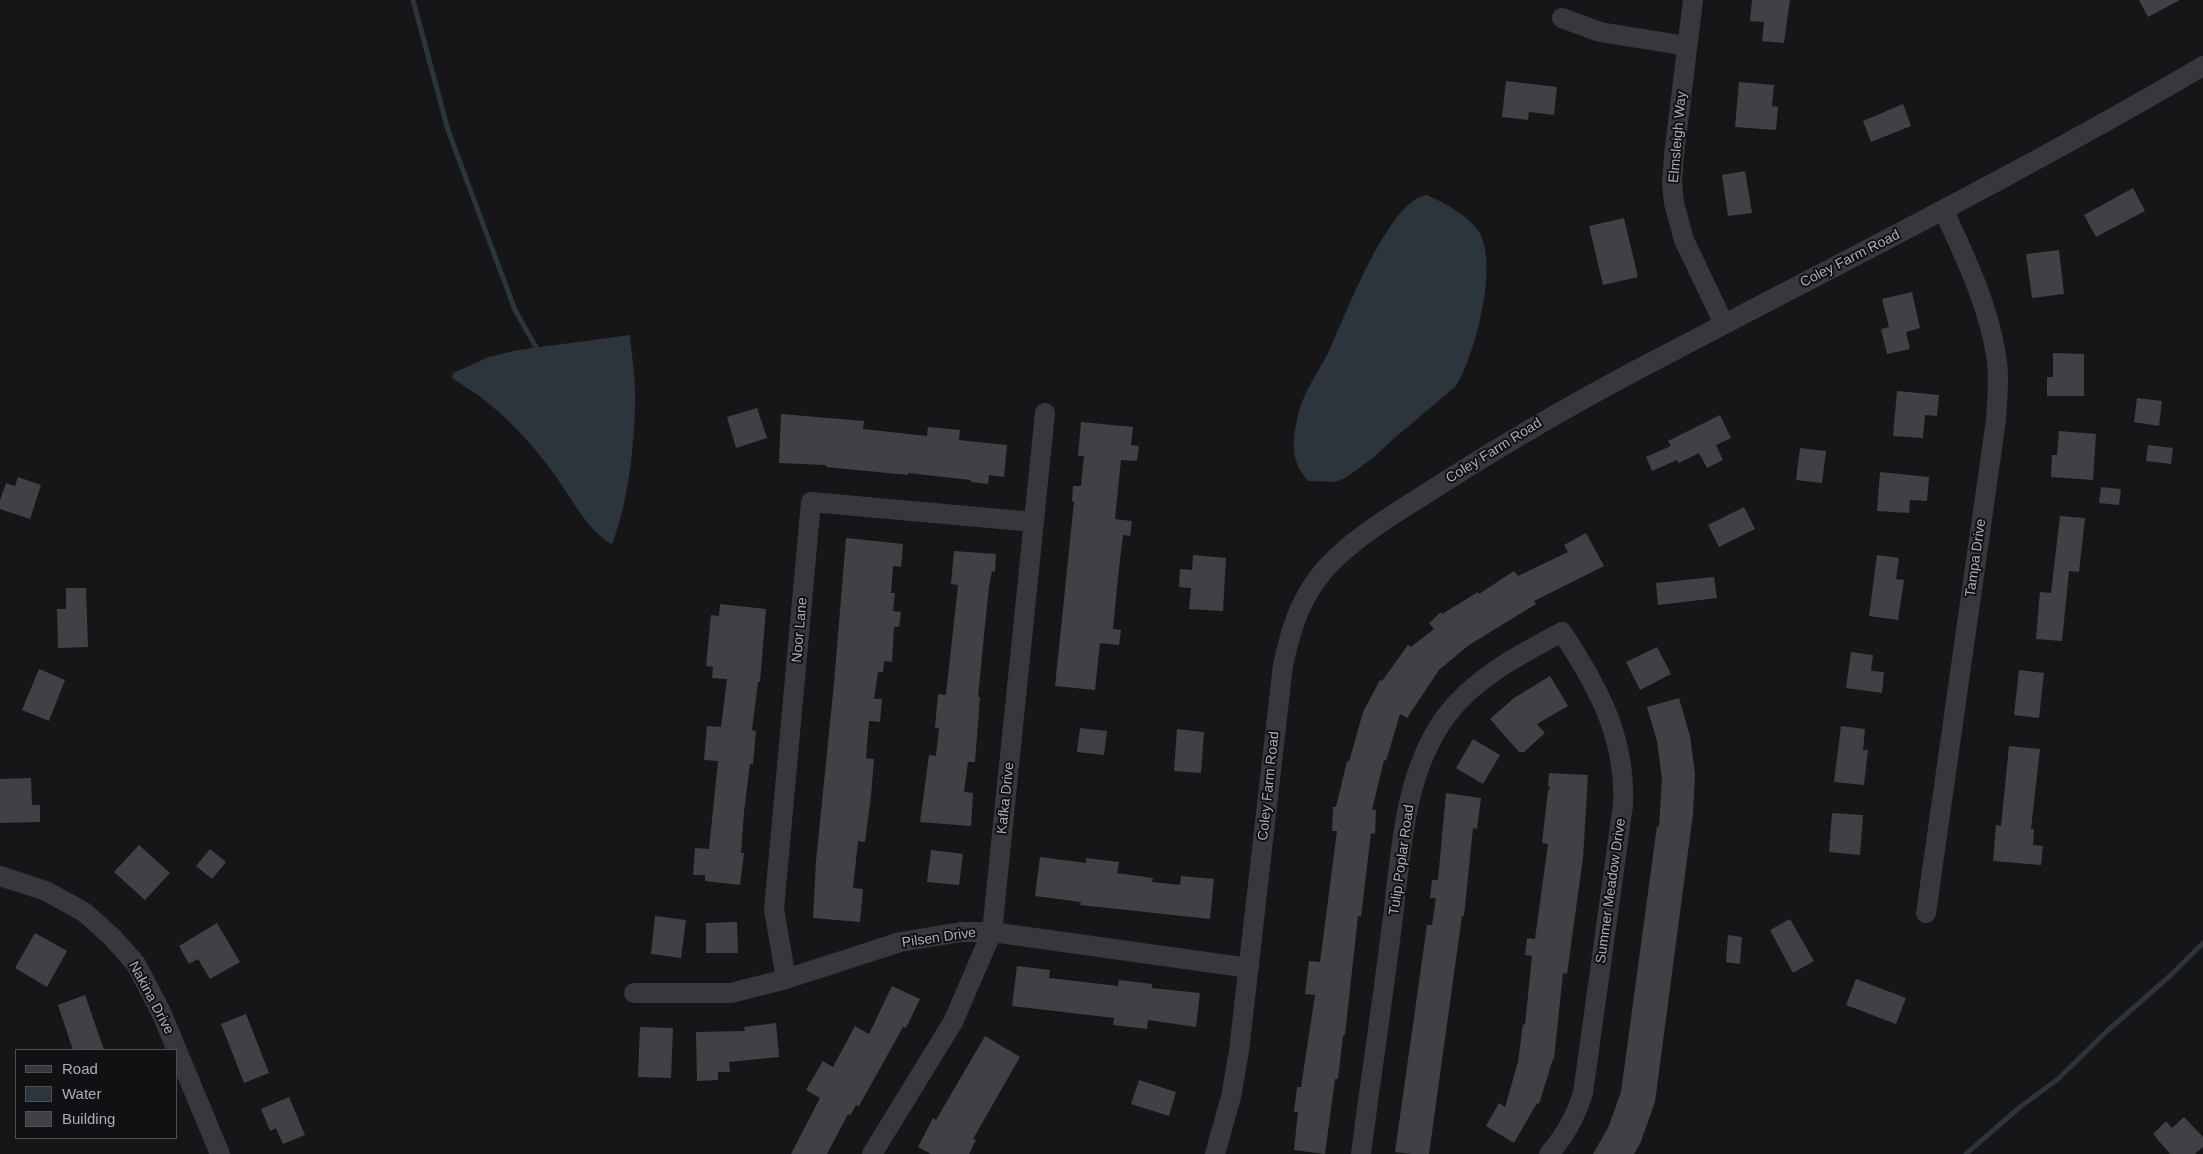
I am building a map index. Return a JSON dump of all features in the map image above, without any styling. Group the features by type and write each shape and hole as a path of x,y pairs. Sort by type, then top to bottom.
{"street":[{"name":"Elmsleigh Way","path":"1693,0 1672,183 1674,203 1684,240 1724,324"},
{"path":"1562,18 1600,32 1687,46"},
{"name":"Coley Farm Road","path":"1216,1154 1231,1098 1249,968 1283,665 1297,611 1312,584 1336,557 1392,515 1543,420 1944,210 2203,66"},
{"name":"Tampa Drive","path":"1926,913 1966,642 1996,420 1998,385 1996,356 1986,311 1944,210"},
{"name":"Kafka Drive","path":"872,1154 953,1022 992,932 1045,413"},
{"name":"Noor Lane","path":"786,979 774,909 811,502 1034,522"},
{"name":"Tulip Poplar Road","path":"1360,1154 1405,831 1416,772 1434,735 1460,699 1476,685 1521,654 1562,632"},
{"name":"Summer Meadow Drive","path":"1549,1154 1564,1136 1583,1093 1623,805 1624,779 1621,756 1609,717 1587,671 1562,632"},
{"name":"Nakina Drive","path":"0,876 46,891 84,912 112,937 136,964 161,1012 176,1049"},
{"name":"Pilsen Drive","path":"634,993 731,994 786,979 900,942 961,932 992,932 1249,968"},
{"name":"Nakina Drive","path":"178,1053 220,1154"}],"water":[{"path":"1427,195 1449,206 1468,220 1479,232 1485,247 1487,265 1486,287 1482,310 1477,333 1463,372 1456,386 1373,458 1345,478 1335,482 1308,481 1299,468 1294,455 1294,433 1302,403 1330,349 1357,287 1384,237 1398,216 1413,201"},
{"path":"630,335 635,387 633,440 626,493 612,545 588,523 535,449 516,429 487,402 452,378 453,373 489,357 518,350"}],"building":[{"path":"1752,0 1790,0 1784,43 1762,41 1764,22 1750,21"},
{"path":"2139,0 2180,0 2148,17"},
{"path":"1506,81 1557,87 1554,115 1529,112 1528,120 1502,117"},
{"path":"1739,82 1774,85 1772,106 1778,107 1776,130 1735,127"},
{"path":"1903,104 1911,126 1871,142 1863,121"},
{"path":"1745,171 1752,213 1728,216 1722,175"},
{"path":"2133,188 2145,211 2096,237 2084,215"},
{"path":"1624,218 1638,277 1603,285 1589,226"},
{"path":"2059,250 2064,294 2032,298 2026,254"},
{"path":"1912,292 1920,328 1906,332 1910,349 1887,354 1881,329 1889,327 1882,299"},
{"path":"2053,353 2084,354 2084,396 2047,396 2047,377 2053,377"},
{"path":"1897,391 1939,395 1937,416 1925,415 1923,438 1893,436"},
{"path":"2137,398 2162,401 2159,426 2134,422"},
{"path":"757,408 767,438 736,448 727,417"},
{"path":"781,414 864,421 863,429 927,436 928,427 960,430 959,440 1007,445 1004,477 989,475 988,484 971,482 971,480 908,473 908,475 826,467 826,465 779,463"},
{"path":"1720,415 1731,438 1716,445 1723,460 1707,468 1699,453 1679,463 1677,460 1652,471 1646,457 1671,446 1668,441"},
{"path":"1081,422 1133,427 1131,445 1139,446 1137,461 1121,460 1115,519 1132,521 1130,536 1123,535 1118,577 1113,629 1121,630 1119,645 1100,643 1095,690 1055,686 1074,502 1072,501 1073,486 1081,486 1084,456 1078,456"},
{"path":"2059,431 2096,434 2093,480 2051,477 2052,455 2057,455"},
{"path":"2148,445 2173,448 2171,464 2146,461"},
{"path":"1800,448 1826,451 1822,483 1796,480"},
{"path":"1880,472 1929,477 1927,501 1910,500 1909,513 1877,511"},
{"path":"18,477 41,485 30,519 0,509 0,500 6,483 15,486"},
{"path":"2101,487 2121,489 2119,505 2099,503"},
{"path":"1744,507 1755,529 1719,547 1708,525"},
{"path":"2060,516 2085,518 2079,572 2069,571 2062,641 2036,639 2040,592 2051,593"},
{"path":"1586,533 1604,566 1534,601 1536,604 1469,645 1439,670 1407,718 1400,714 1386,761 1384,760 1372,810 1376,810 1375,834 1371,833 1361,917 1358,916 1345,1035 1343,1035 1338,1079 1335,1079 1325,1154 1294,1150 1298,1112 1294,1112 1297,1087 1301,1087 1315,995 1305,994 1309,961 1320,962 1337,831 1332,831 1333,807 1336,807 1347,761 1349,762 1363,712 1380,680 1382,681 1408,645 1411,647 1434,629 1429,623 1441,612 1442,614 1478,592 1479,594 1514,571 1518,576 1568,552 1564,545"},
{"path":"846,538 903,544 901,567 893,566 891,593 895,593 893,611 901,612 899,627 894,627 892,662 884,661 883,672 878,672 874,699 882,699 880,722 869,721 866,758 874,759 871,796 865,842 858,841 853,888 863,889 860,922 813,918 816,861"},
{"path":"954,551 996,554 995,572 992,571 989,587 984,635 978,697 980,697 975,762 968,762 964,792 973,793 971,826 920,822 929,755 936,756 939,728 935,728 938,694 946,695 958,585 951,584"},
{"path":"1193,555 1226,558 1223,611 1189,609 1191,588 1179,587 1180,569 1192,570"},
{"path":"1877,555 1899,558 1896,579 1904,580 1898,620 1869,616"},
{"path":"1714,577 1717,598 1658,605 1656,583"},
{"path":"66,588 86,588 88,647 58,648 57,609 66,609"},
{"path":"720,604 766,609 760,682 758,682 752,730 756,731 753,764 750,764 744,812 741,853 744,853 740,885 705,881 705,875 693,875 695,848 709,849 718,761 704,760 707,726 721,727 727,679 712,678 713,667 706,666 711,615 719,616"},
{"path":"1657,647 1671,674 1640,690 1626,662"},
{"path":"1851,652 1873,655 1871,671 1884,672 1882,693 1846,688"},
{"path":"39,669 65,680 49,721 22,710"},
{"path":"2019,670 2044,673 2039,718 2014,715"},
{"path":"1550,676 1568,706 1537,724 1545,733 1524,752 1519,752 1490,719 1514,698"},
{"path":"1679,698 1690,736 1695,774 1693,814 1655,1102 1640,1144 1634,1154 1593,1154 1608,1128 1621,1092 1657,826 1659,827 1662,779 1657,741 1647,707"},
{"path":"1841,726 1865,729 1863,750 1868,750 1864,785 1834,782"},
{"path":"1080,728 1107,731 1104,755 1077,752"},
{"path":"1177,729 1204,732 1201,773 1174,771"},
{"path":"1473,739 1500,755 1483,784 1456,768"},
{"path":"2009,746 2040,749 2031,829 2034,829 2033,845 2043,846 2041,865 1993,861 1996,825 2001,826"},
{"path":"1549,773 1588,775 1583,858 1567,974 1563,973 1554,1059 1539,1104 1537,1103 1514,1143 1486,1126 1499,1103 1505,1107 1518,1062 1523,1024 1525,1025 1532,956 1525,955 1527,938 1535,939 1548,844 1542,843 1548,790 1550,788 1548,785"},
{"path":"31,778 32,805 40,805 40,822 0,823 0,779"},
{"path":"1446,793 1481,798 1477,829 1473,828 1464,916 1462,916 1429,1154 1395,1152 1427,925 1432,925 1436,898 1430,898 1432,880 1438,880"},
{"path":"1832,813 1863,815 1860,855 1829,852"},
{"path":"139,845 170,873 145,900 114,872"},
{"path":"210,849 226,862 212,879 196,866"},
{"path":"931,850 963,854 959,885 927,882"},
{"path":"1040,857 1086,863 1086,858 1119,862 1117,873 1153,878 1152,882 1180,885 1181,876 1214,879 1210,919 1080,905 1081,902 1035,896"},
{"path":"655,916 686,920 681,958 651,954"},
{"path":"1790,919 1814,961 1793,973 1770,930"},
{"path":"737,922 738,953 706,953 706,923"},
{"path":"217,923 240,962 210,979 198,959 189,964 179,946"},
{"path":"35,933 67,951 47,987 15,968"},
{"path":"1728,935 1742,937 1740,964 1726,962"},
{"path":"1017,966 1050,970 1049,978 1118,986 1119,980 1152,984 1152,988 1200,993 1196,1027 1148,1020 1147,1029 1113,1025 1114,1018 1012,1006"},
{"path":"1856,979 1906,998 1896,1024 1846,1005"},
{"path":"892,986 920,999 906,1028 903,1027 859,1106 856,1105 850,1116 848,1114 827,1154 791,1154 820,1098 806,1090 823,1061 833,1067 855,1026 869,1034"},
{"path":"85,995 104,1049 73,1049 58,1005"},
{"path":"246,1014 269,1073 244,1083 221,1024"},
{"path":"776,1023 779,1057 729,1062 730,1072 718,1072 718,1080 697,1081 696,1032 745,1031 744,1027"},
{"path":"640,1027 673,1028 671,1078 638,1077"},
{"path":"985,1036 1020,1057 973,1139 976,1140 969,1154 931,1154 918,1147 933,1118 936,1120"},
{"path":"1139,1080 1176,1092 1169,1116 1131,1104"},
{"path":"289,1097 305,1135 283,1144 276,1128 270,1131 261,1109"},
{"path":"2184,1117 2203,1137 2203,1147 2195,1154 2170,1154 2153,1134 2166,1121 2172,1128"}],"waterway":[{"path":"413,0 448,130 515,310 537,349 536,354"},
{"path":"1966,1154 2020,1107 2058,1079 2203,943"}]}
